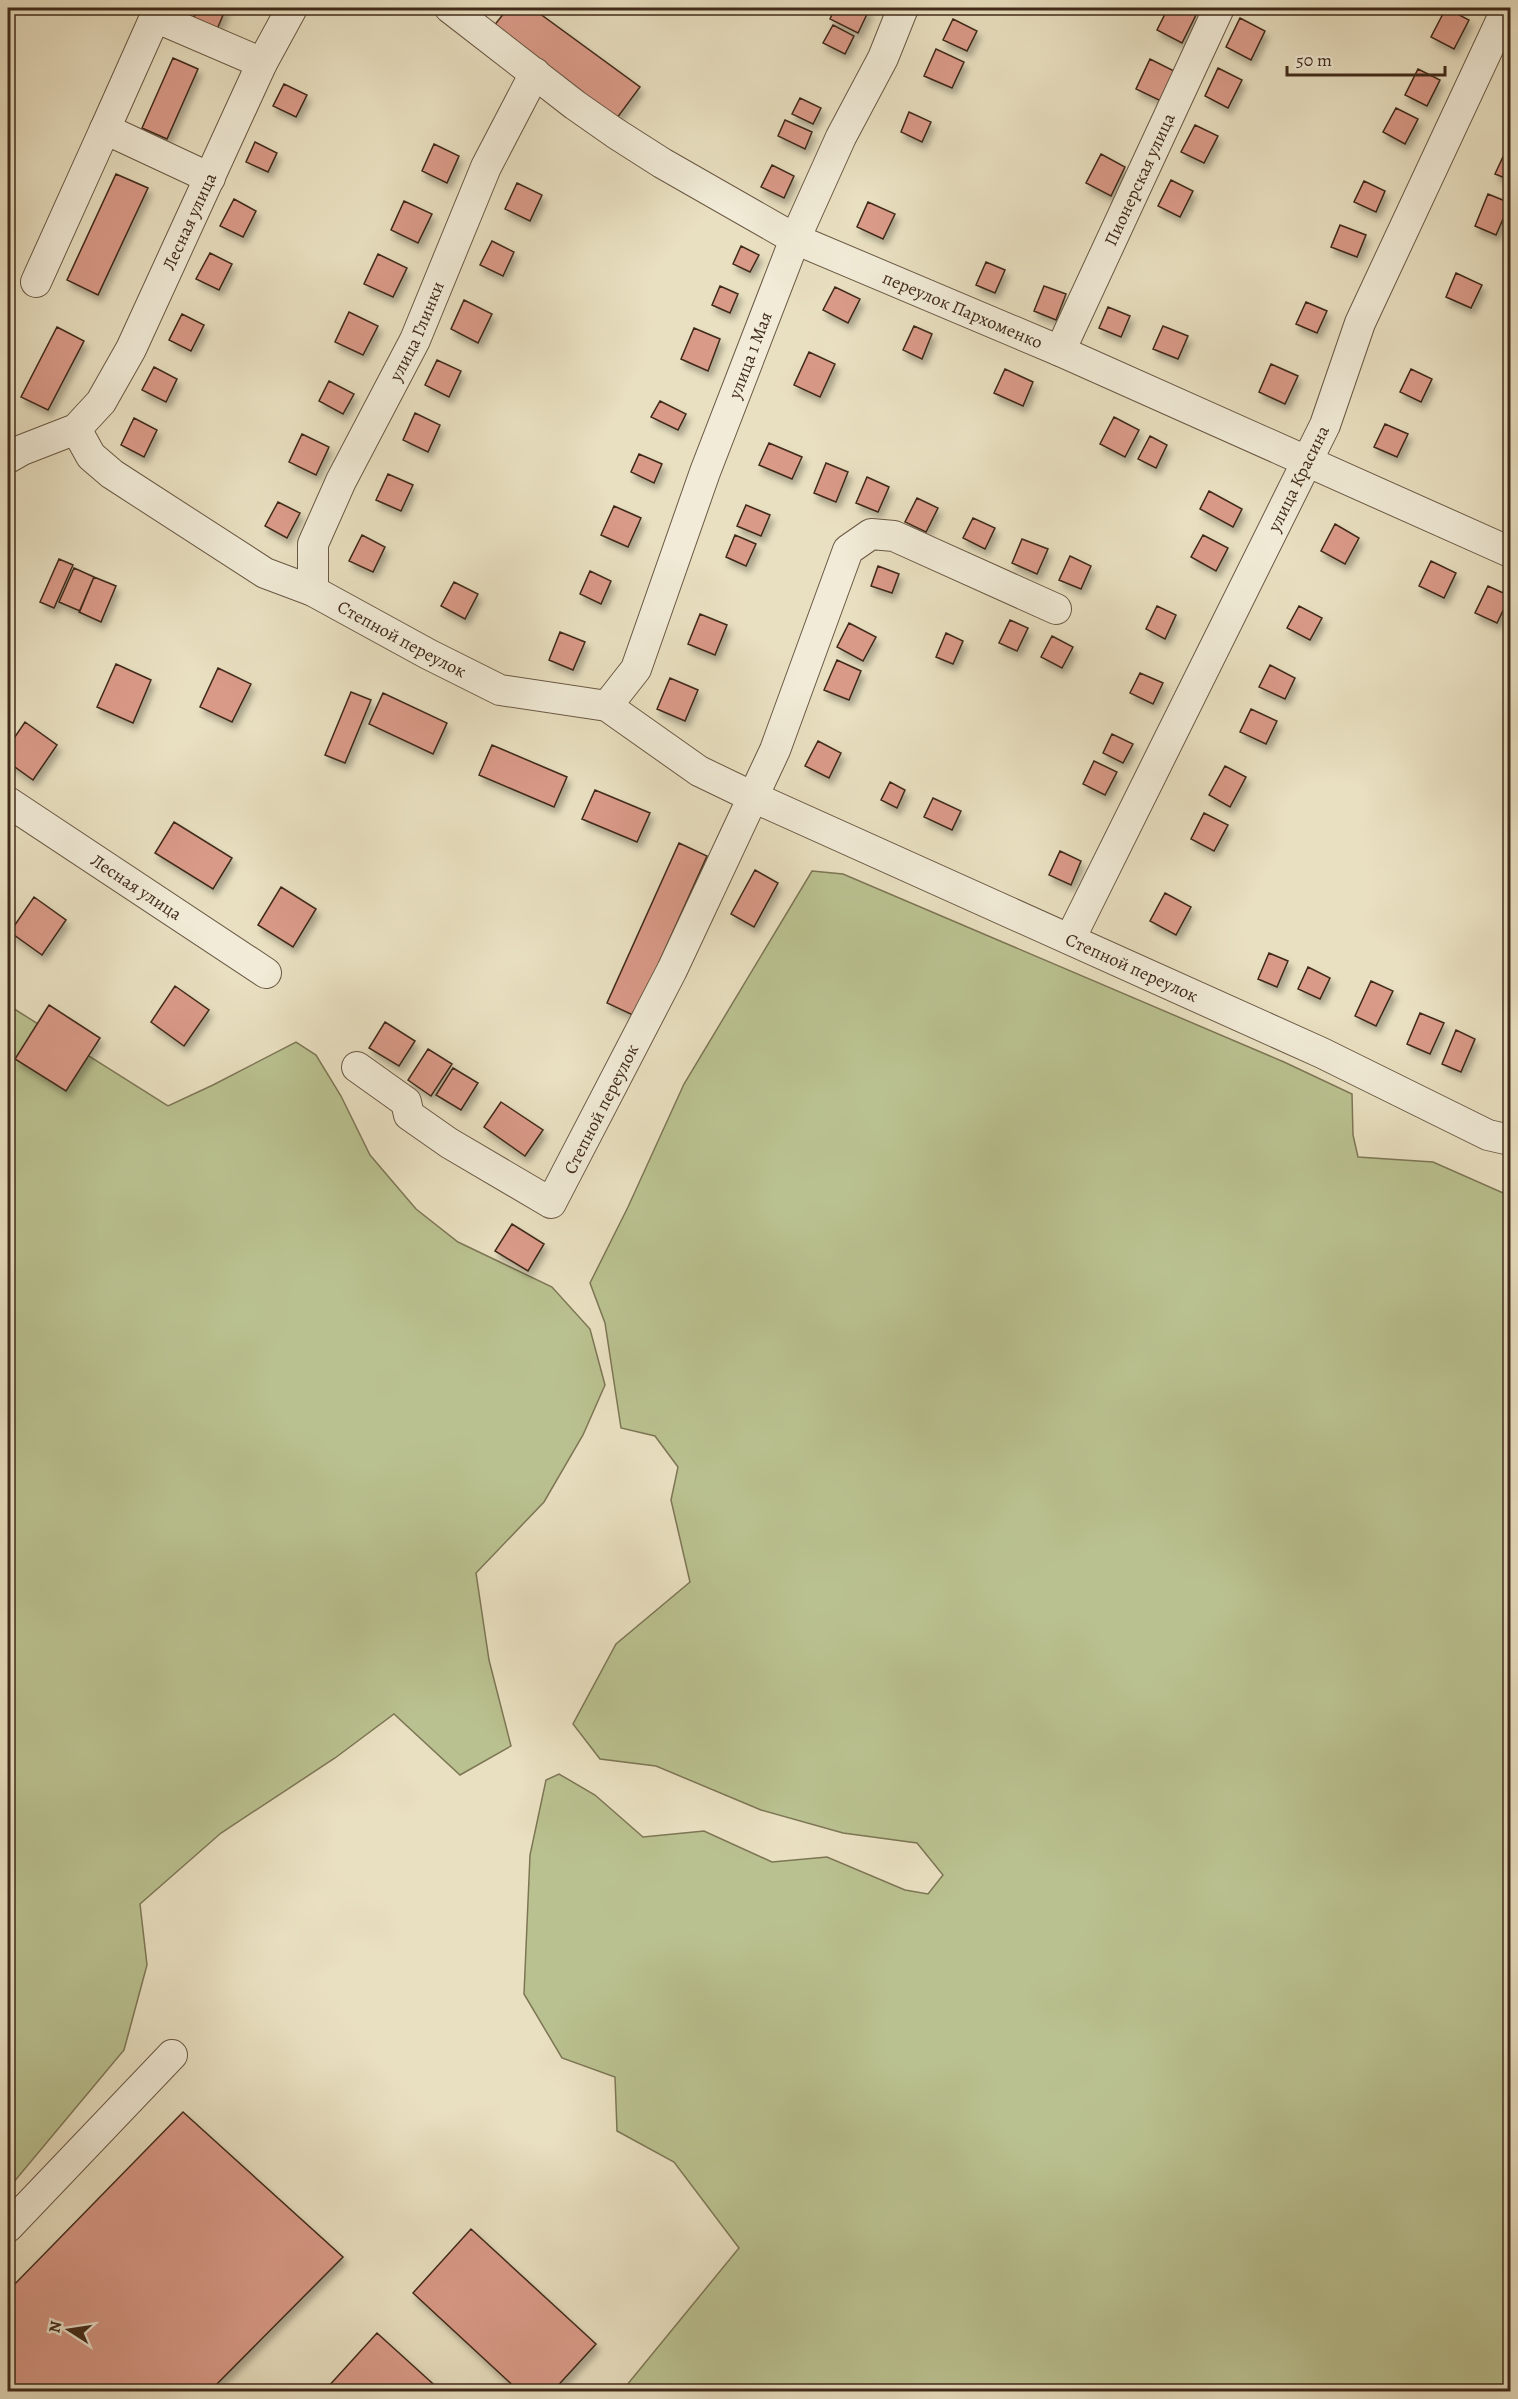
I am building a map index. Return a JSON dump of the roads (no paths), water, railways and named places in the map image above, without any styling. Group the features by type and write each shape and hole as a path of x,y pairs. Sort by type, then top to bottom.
{"street":[{"name":"Лесная улица","path":"76,429 100,402 131,349 262,63 292,8"},
{"name":"переулок Пархоменко","path":"450,8 575,105 662,163 795,239 1060,351 1510,552"},
{"name":"улица 1 Мая","path":"607,706 636,669 705,471 795,239 841,137 883,57 903,8"},
{"name":"Пионерская улица","path":"1060,351 1219,8"},
{"name":"улица Красина","path":"1070,939 1325,425 1360,323 1507,8"},
{"path":"36,282 155,17 262,63"},
{"name":"улица Глинки","path":"313,591 313,544 341,481 415,340 486,167 535,74"},
{"path":"105,129 210,178"},
{"path":"12,450 76,429"},
{"name":"Степной переулок","path":"76,429 91,456 112,474 265,573 313,591 500,690 607,706 699,771 1322,1053 1499,1137 1510,1158"},
{"name":"Степной переулок","path":"357,1068 405,1102 409,1115 449,1143 519,1182 551,1203 672,970 775,750 848,550 871,534 894,536 1056,609"},
{"name":"Лесная улица","path":"8,802 266,973"},
{"path":"8,2227 172,2055"}]}
